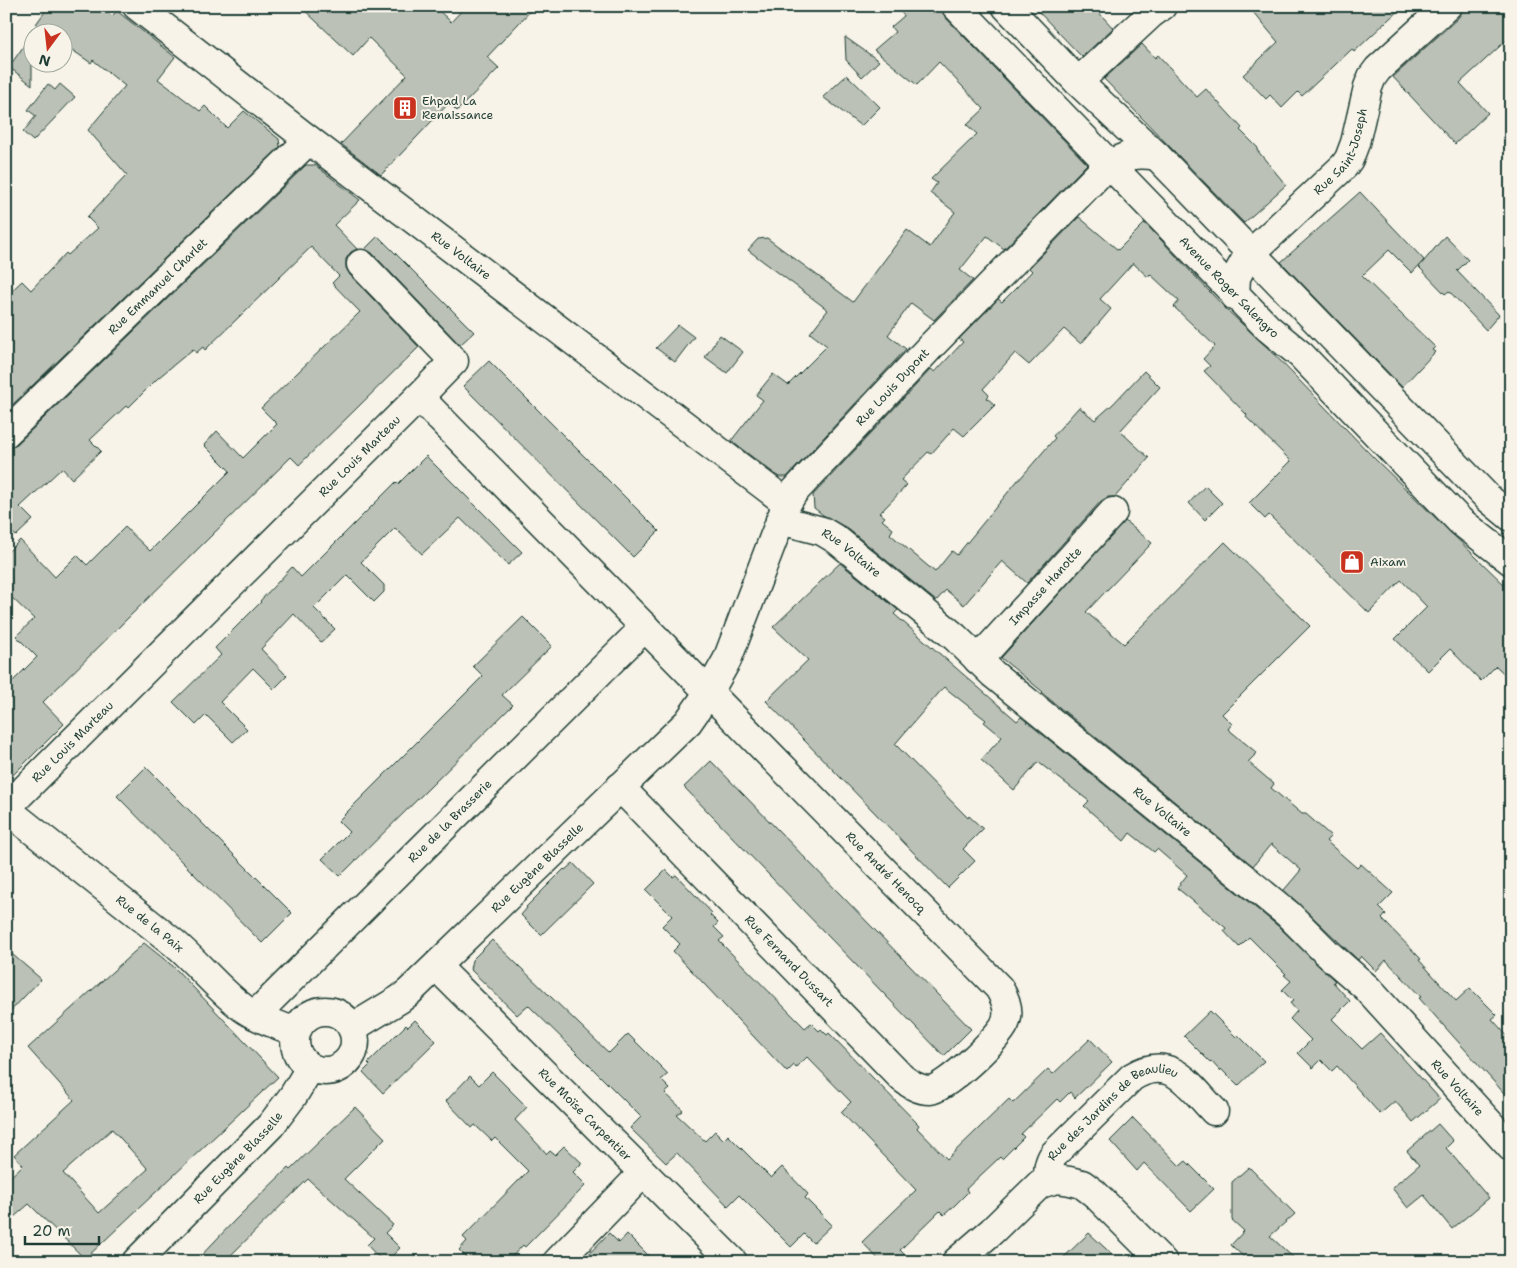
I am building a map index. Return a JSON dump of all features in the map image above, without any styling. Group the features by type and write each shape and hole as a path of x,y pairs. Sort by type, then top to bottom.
{"street":[{"name":"Rue Voltaire","path":"137,6 783,511 837,540 955,637 993,674 1288,914 1328,954 1367,988 1511,1147"},
{"name":"Avenue Roger Salengro","path":"956,6 1236,296 1268,328 1301,355 1460,520 1511,561"},
{"path":"1006,6 1078,82 1157,156 1488,498 1511,517"},
{"path":"1078,82 1162,6"},
{"name":"Rue Saint-Joseph","path":"1236,296 1235,283 1243,262 1344,166 1349,159 1372,77 1378,69 1447,6"},
{"name":"Rue Emmanuel Charlet","path":"6,433 309,140"},
{"name":"Rue Louis Dupont","path":"709,692 729,654 783,511 792,493 930,346 1110,164 1125,156 1137,154 1157,156"},
{"name":"Rue Louis Marteau","path":"6,809 454,361 361,264"},
{"path":"419,396 709,692"},
{"name":"Impasse Hanotte","path":"978,660 1113,512"},
{"name":"Rue de la Brasserie","path":"255,1015 645,627"},
{"name":"Rue Eugène Blasselle","path":"352,1028 400,999 437,967 688,722 709,692"},
{"name":"Rue André Henocq","path":"709,692 999,988 1005,999 1007,1020 995,1039 970,1062"},
{"name":"Rue Fernand Dussart","path":"620,787 902,1078 921,1089 931,1090 947,1083 970,1062"},
{"name":"Rue de la Paix","path":"6,809 174,943 234,1000 255,1015 296,1032"},
{"name":"Rue Moïse Carpentier","path":"437,967 732,1262"},
{"path":"322,1011 332,1012 342,1016 352,1028 354,1048 351,1057 344,1065 335,1070 325,1072 310,1068 302,1062 296,1053 294,1042 296,1032 304,1019 312,1014 322,1011"},
{"name":"Rue Eugène Blasselle","path":"136,1262 271,1125 293,1096 310,1068"},
{"name":"Rue des Jardins de Beaulieu","path":"1048,1181 1049,1161 1054,1154 1132,1077 1141,1072 1159,1068 1176,1072 1214,1111"},
{"path":"557,1262 643,1173"},
{"name":"Rue des Jardins de Beaulieu","path":"956,1262 992,1231 1040,1184 1057,1179 1082,1184 1094,1193 1163,1262"}],"building":[{"path":"49,6 99,6 112,16 117,11 175,57 158,79 200,111 205,106 227,128 244,111 279,139 280,147 6,411 6,296 22,281 31,290 66,253 68,255 98,228 87,217 127,175 88,130 125,86 93,60 91,63 72,50 72,22 37,22"},
{"name":"Ehpad La Renaissance","path":"300,6 434,6 451,22 466,6 535,6 487,57 499,68 457,111 449,103 381,175 341,144 407,75 369,38 353,56"},
{"path":"896,6 941,6 945,17 1087,164 1004,249 987,236 960,270 973,280 934,320 911,303 888,335 906,349 787,477 779,477 731,441 763,400 756,395 773,374 788,385 827,346 810,333 828,310 748,250 758,239 767,238 853,302 907,230 930,247 955,212 930,193 937,183 931,179 977,134 967,125 984,109 939,62 917,85 874,50 895,32 891,27 904,16"},
{"path":"1033,6 1093,6 1113,28 1082,57"},
{"path":"1248,6 1403,6 1354,52 1352,49 1302,96 1298,92 1282,108 1270,95 1266,99 1243,75 1278,42"},
{"path":"1467,6 1511,6 1511,36 1460,83 1488,113 1455,144 1393,77 1458,18"},
{"path":"845,37 879,61 862,77 846,60"},
{"path":"1142,44 1155,58 1158,55 1197,97 1206,89 1242,128 1240,130 1258,148 1257,150 1286,185 1244,223 1104,79"},
{"path":"22,48 22,72 32,72 32,85 9,67"},
{"path":"847,75 880,107 861,126 823,97"},
{"path":"48,84 55,90 60,84 75,97 33,141 23,132 36,116 28,110"},
{"path":"306,165 315,165 360,200 334,225 357,249 351,252 346,259 346,268 350,275 419,347 299,465 291,457 43,702 64,724 6,782 6,688 37,657 16,636 34,619 6,592 6,554 20,540 55,577 77,555 87,565 125,527 150,551 230,471 204,445 217,431 243,458 277,424 261,408 360,312 332,283 339,276 311,247 205,350 203,347 196,353 193,349 158,378 128,408 126,406 90,440 101,451 72,479 62,468 20,507 33,520 16,536 6,527 6,448 17,444"},
{"path":"1360,192 1424,260 1412,273 1389,250 1362,276 1435,347 1432,350 1435,352 1402,387 1281,262"},
{"path":"1079,217 1118,250 1145,223 1226,309 1269,349 1374,458 1511,591 1511,680 1496,666 1481,681 1450,649 1428,671 1395,639 1427,607 1401,580 1369,613 1269,515 1265,519 1249,503 1291,461 1246,417 1247,415 1204,371 1210,366 1203,359 1215,346 1174,307 1179,301 1150,274 1148,277 1133,263 1100,299 1111,309 1081,344 1064,329 1029,365 1015,353 983,389 989,395 987,398 995,405 964,436 954,428 931,454 928,452 901,480 907,485 880,513 885,517 882,520 893,529 890,534 935,572 952,551 957,555 1055,438 1053,436 1079,407 1095,420 1144,371 1160,387 1120,431 1149,458 1115,497 1108,497 1101,501 1027,583 1002,561 964,605 946,590 936,601 847,528 814,508 813,495 931,369 935,372 963,342 959,339 998,299 1002,302 1016,288 1032,271 1029,268"},
{"path":"378,236 474,332 460,345 372,253 365,249"},
{"path":"1445,236 1468,260 1457,271 1499,315 1486,330 1449,291 1445,294 1419,267"},
{"path":"678,325 694,337 675,362 656,348"},
{"path":"720,335 743,352 727,373 705,357"},
{"path":"489,361 659,531 633,557 463,386"},
{"path":"426,456 522,552 508,565 460,518 422,554 395,528 361,562 384,585 384,592 374,602 347,575 314,608 335,629 321,642 294,614 261,649 287,676 274,689 253,668 220,702 247,729 233,742 206,715 196,725 173,702 221,655 215,648 261,602 292,567 301,577 396,482 398,484"},
{"path":"1205,486 1222,503 1205,520 1189,503"},
{"path":"1125,521 1152,543 1086,612 1124,644 1225,542 1310,626 1222,714 1232,724 1228,729 1257,753 1248,762 1274,784 1271,788 1302,814 1306,814 1331,836 1326,841 1357,868 1361,864 1393,893 1379,907 1386,914 1382,919 1421,959 1419,960 1456,1001 1470,988 1497,1015 1492,1019 1511,1040 1511,1101 1419,998 1421,997 1386,960 1376,971 1361,956 1358,960 1284,890 1301,870 1271,844 1253,866 1001,658"},
{"path":"840,563 898,610 894,614 1017,721 1021,717 1278,926 1335,981 1333,982 1350,1001 1332,1019 1362,1049 1380,1033 1440,1099 1413,1122 1395,1101 1380,1114 1337,1066 1332,1071 1321,1060 1313,1068 1298,1053 1311,1040 1290,1019 1297,1011 1290,1003 1293,1001 1282,990 1291,981 1284,975 1286,974 1249,937 1239,947 1224,931 1226,928 1177,888 1187,875 1157,849 1154,852 1130,833 1124,841 1084,806 1089,801 1038,762 1014,790 981,760 1002,737 984,722 986,720 944,687 895,744 968,818 969,816 983,829 963,849 975,861 948,888 766,701 808,660 773,627"},
{"path":"523,617 552,646 502,695 513,705 340,876 322,859 349,832 338,821 483,676 473,666"},
{"path":"711,761 971,1029 944,1056 684,787"},
{"path":"146,767 292,913 262,943 117,796"},
{"path":"573,863 593,884 541,935 521,915 526,907 564,869"},
{"path":"666,870 673,877 676,875 712,913 710,915 718,923 714,927 724,937 719,941 805,1028 811,1023 819,1031 821,1029 827,1035 829,1033 919,1125 917,1128 947,1159 1009,1099 1013,1103 1048,1069 1053,1074 1090,1039 1112,1062 1075,1098 1070,1092 1060,1102 1057,1099 1021,1134 1024,1137 1002,1159 1000,1157 966,1189 968,1192 955,1205 944,1215 940,1211 900,1250 912,1262 881,1262 862,1242 916,1190 841,1112 851,1102 807,1057 796,1068 794,1065 787,1072 673,951 680,944 662,926 672,916 646,890"},
{"path":"492,940 609,1053 628,1034 668,1074 661,1080 670,1089 665,1093 683,1110 677,1115 705,1141 715,1131 724,1140 728,1135 771,1178 782,1167 808,1194 805,1198 832,1225 813,1243 804,1234 791,1247 739,1195 728,1206 677,1153 666,1163 630,1128 641,1117 572,1048 528,1005 517,1015 470,969 472,960"},
{"path":"144,943 174,967 278,1077 85,1259 29,1204 6,1224 6,1181 23,1165 14,1155 74,1100 28,1048","holes":["112,1129 148,1169 99,1213 63,1173"]},
{"path":"6,949 41,979 6,1016"},
{"path":"1210,1011 1264,1061 1238,1086 1184,1036"},
{"path":"415,1020 436,1041 383,1093 363,1072 370,1065 368,1063 406,1025 408,1027"},
{"path":"492,1072 527,1107 515,1120 547,1154 550,1151 555,1155 564,1146 582,1163 573,1172 586,1185 525,1247 523,1245 507,1262 471,1262 459,1250 467,1241 463,1237 528,1171 495,1138 492,1141 475,1125 472,1128 446,1101 470,1076 479,1085"},
{"path":"355,1107 385,1138 344,1179 393,1225 385,1233 400,1248 386,1262 383,1262 367,1245 374,1238 308,1179 224,1262 195,1262 288,1168 290,1170"},
{"path":"1133,1118 1180,1166 1186,1161 1214,1189 1191,1211 1144,1163 1137,1171 1110,1141"},
{"path":"1438,1124 1453,1141 1446,1148 1489,1198 1452,1229 1424,1195 1408,1208 1392,1188 1419,1165 1407,1151"},
{"path":"1249,1167 1295,1214 1270,1236 1298,1262 1249,1262 1231,1245 1244,1231 1232,1220 1232,1182"},
{"path":"609,1233 619,1243 627,1234 655,1262 581,1262"},
{"path":"1089,1233 1120,1262 1059,1262"}],"place":[{"name":"Ehpad La Renaissance","path":"405,108"},
{"name":"Aixam","path":"1352,562"}]}
